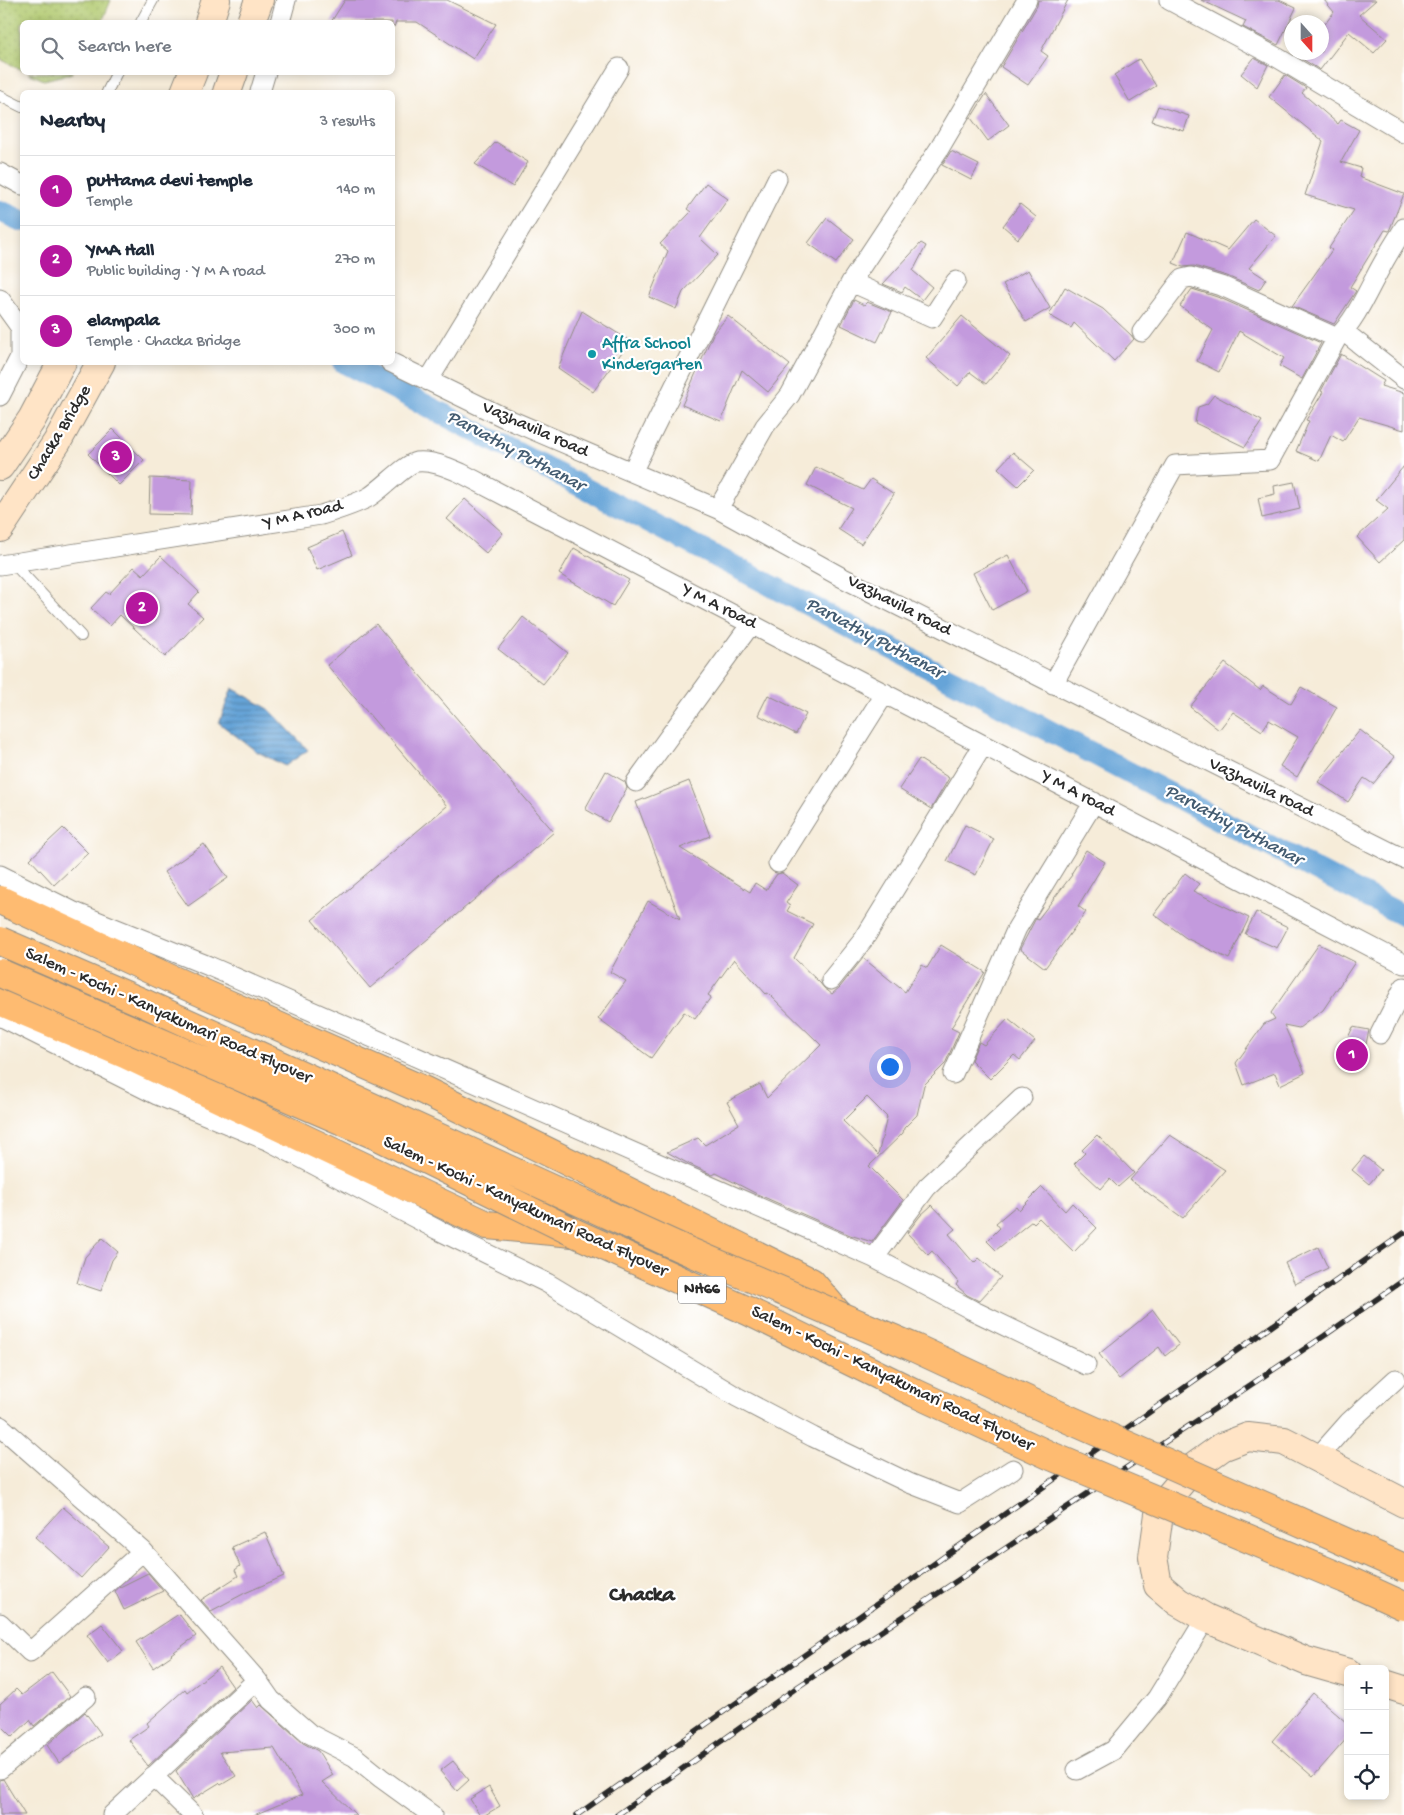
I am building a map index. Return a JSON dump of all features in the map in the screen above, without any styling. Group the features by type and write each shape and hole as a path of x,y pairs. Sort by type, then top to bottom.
{"highway":[{"path":"0,900 171,979 432,1094 811,1282 839,1315"},
{"name":"Salem - Kochi - Kanyakumari Road Flyover","path":"0,941 146,1004 681,1248 915,1348 1059,1415 1404,1568"},
{"name":"Salem - Kochi - Kanyakumari Road Flyover","path":"0,973 382,1138 575,1234 748,1311 915,1393 1051,1456 1345,1579 1404,1606"},
{"path":"0,1000 125,1054 487,1225 575,1234"}],"street":[{"path":"210,20 216,0"},
{"path":"252,20 258,0"},
{"path":"281,20 286,0"},
{"path":"718,509 765,426 790,395 850,282 939,149 1028,0"},
{"path":"1169,0 1278,58 1404,133"},
{"path":"428,380 619,68"},
{"path":"186,90 192,75"},
{"path":"228,90 233,75"},
{"path":"261,90 265,75"},
{"path":"0,174 20,184"},
{"path":"632,472 777,179"},
{"path":"1053,684 1175,465 1270,460 1340,335 1362,304 1404,228"},
{"path":"1142,332 1182,279 1191,277 1238,293 1340,335 1404,379"},
{"path":"850,282 932,318 956,281"},
{"path":"0,300 20,327 20,357 0,396"},
{"name":"Vazhavila road","path":"395,364 503,417 718,509 841,577 1404,859"},
{"name":"Chacka Bridge","path":"0,466 32,419 60,365"},
{"name":"Chacka Bridge","path":"0,528 57,442 99,365"},
{"name":"Y M A road","path":"6,564 321,515 369,497 393,480 408,465 416,462 435,463 461,473 1404,964"},
{"path":"636,782 751,624"},
{"path":"778,863 885,693"},
{"path":"831,980 864,939 983,744"},
{"path":"953,1074 1017,928 1094,802"},
{"path":"0,875 72,911 209,966 874,1258 972,1310 1086,1365"},
{"path":"1380,1034 1404,988"},
{"path":"0,1016 157,1095 269,1141 438,1230 546,1283 737,1397 813,1437 909,1482 960,1503 1013,1469"},
{"path":"874,1258 927,1187 1022,1098"},
{"path":"1318,1457 1349,1422 1396,1380"},
{"path":"0,1426 143,1551 257,1680 271,1700 310,1734 355,1758 432,1815"},
{"path":"1344,1672 1306,1661 1206,1618 1178,1602 1158,1585 1153,1557 1160,1507 1194,1467 1222,1447 1248,1437 1284,1441 1404,1503"},
{"path":"0,1623 30,1652 143,1551"},
{"path":"1077,1770 1114,1750 1157,1698 1206,1618"},
{"path":"112,1815 257,1680"},
{"path":"1389,1685 1404,1690"},
{"path":"0,1769 86,1697"},
{"path":"153,1776 194,1815"}],"lane":[{"path":"143,20 153,0"},
{"path":"108,90 116,75"},
{"path":"0,96 20,106"},
{"path":"6,564 81,636"}],"green space":[{"path":"0,0 111,0 103,20 20,20 20,69 0,59"},
{"path":"33,75 64,75 44,80"}],"water":[{"path":"232,688 269,709 308,750 285,766 256,751 219,723"}],"building":[{"path":"345,0 447,0 496,24 473,59 417,22 396,22 395,24 395,20 332,20"},
{"path":"1038,0 1068,0 1041,51 1048,56 1028,85 1001,67 1037,6"},
{"path":"1201,0 1279,0 1296,8 1293,15 1284,15 1284,33 1278,45 1243,27 1246,21"},
{"path":"1324,0 1376,0 1359,15 1387,39 1374,53 1349,32 1329,58 1329,19 1334,12"},
{"path":"1254,58 1268,65 1257,87 1241,74"},
{"path":"1139,59 1156,86 1130,102 1114,75"},
{"path":"1304,60 1328,60 1320,70"},
{"path":"1285,75 1306,88 1302,93 1338,124 1341,120 1359,130 1341,162 1361,168 1359,177 1404,194 1389,231 1385,230 1350,287 1356,291 1334,324 1292,306 1332,250 1329,248 1354,210 1305,195 1323,141 1269,97"},
{"path":"986,94 1009,125 988,141 971,118"},
{"path":"1158,106 1189,116 1184,131 1152,121"},
{"path":"496,142 528,162 513,187 475,164"},
{"path":"951,151 979,165 971,180 942,165"},
{"path":"706,183 728,199 700,238 718,255 683,292 676,309 649,297 668,251 660,244 691,212 687,209"},
{"path":"1020,204 1036,217 1018,239 1003,226"},
{"path":"827,218 854,239 836,263 808,243"},
{"path":"1254,219 1276,236 1249,268 1266,279 1259,290 1227,276 1194,266 1183,267 1173,263 1187,232 1228,250"},
{"path":"921,243 926,246 913,271 932,287 922,300 905,287 902,292 883,284"},
{"path":"1028,270 1050,308 1026,322 1003,284"},
{"path":"1065,287 1103,309 1134,339 1114,361 1074,323 1071,328 1049,315"},
{"path":"1192,289 1220,298 1321,343 1302,379 1279,366 1284,358 1239,331 1219,372 1197,361 1213,330 1180,306"},
{"path":"854,300 864,305 867,302 892,312 877,342 841,325"},
{"name":"Affra School Kindergarten","path":"582,311 630,341 593,392 558,368"},
{"path":"728,316 790,365 768,392 742,370 721,421 682,405 713,334"},
{"path":"962,316 1010,356 986,384 970,372 958,386 926,358"},
{"path":"1341,354 1384,381 1381,386 1404,393 1404,430 1359,417 1343,442 1331,435 1319,461 1296,451 1309,421 1306,420 1323,392 1321,391"},
{"path":"1214,395 1262,421 1245,447 1195,423 1198,407 1207,404"},
{"path":"113,429 144,460 119,485 88,454"},
{"path":"1013,452 1034,470 1018,486 998,468"},
{"path":"1404,466 1404,540 1380,562 1357,537 1388,509 1376,500"},
{"path":"816,467 863,490 871,479 894,494 861,544 838,529 852,508 807,485"},
{"path":"150,478 192,480 191,515 149,514"},
{"path":"1294,482 1300,509 1262,518 1258,498 1275,494 1274,486"},
{"path":"465,499 503,533 486,553 447,519"},
{"path":"342,532 352,555 317,570 307,547"},
{"path":"574,548 629,580 613,606 559,574"},
{"path":"1008,555 1027,591 992,610 973,573"},
{"path":"161,556 199,592 188,604 203,617 165,657 120,615 110,626 91,608 106,592 109,594 134,567 143,575"},
{"path":"523,617 568,653 543,684 498,649"},
{"path":"376,624 554,832 370,988 312,920 447,806 327,665"},
{"path":"1225,663 1260,690 1263,686 1291,704 1301,687 1337,707 1297,777 1280,766 1298,737 1269,720 1262,731 1233,712 1219,730 1190,707"},
{"path":"768,695 806,714 796,734 758,715"},
{"path":"1360,730 1395,757 1373,784 1364,778 1348,802 1318,782"},
{"path":"919,759 949,778 931,809 899,789"},
{"path":"606,771 625,782 627,788 608,822 585,809"},
{"path":"689,781 710,836 680,848 750,892 755,883 766,890 777,874 782,873 798,885 786,903 790,906 787,911 813,924 794,958 832,994 863,958 905,992 922,965 927,968 941,945 985,972 951,1028 959,1032 945,1064 924,1085 917,1115 904,1128 903,1133 869,1166 903,1200 872,1242 850,1235 757,1194 716,1173 713,1175 667,1152 698,1138 705,1145 739,1124 727,1102 760,1084 767,1098 821,1045 768,993 766,994 734,959 708,995 711,997 695,1019 684,1012 651,1058 598,1019 626,981 610,972 648,901 680,919 636,802","holes":["867,1097 887,1117 878,1155 843,1121"]},
{"path":"965,825 994,839 976,875 947,861"},
{"path":"63,828 88,853 54,885 30,859"},
{"path":"204,844 228,878 188,906 164,872"},
{"path":"1086,850 1105,862 1078,906 1086,912 1045,968 1020,949 1036,918 1038,919 1072,875"},
{"path":"1185,873 1199,884 1193,891 1249,918 1229,959 1186,938 1154,914"},
{"path":"1256,912 1288,927 1277,948 1245,934"},
{"path":"1319,944 1355,962 1323,1010 1299,1028 1284,1025 1305,1073 1280,1085 1275,1073 1244,1085 1236,1063 1264,1024 1275,1019 1271,1013"},
{"path":"1008,1019 1035,1041 1020,1060 1014,1055 990,1079 971,1060 979,1042 984,1045"},
{"path":"1353,1027 1369,1030 1363,1058 1358,1068 1338,1059"},
{"path":"1097,1135 1134,1173 1118,1187 1110,1179 1101,1189 1074,1164 1085,1153 1082,1150"},
{"path":"1170,1135 1225,1170 1183,1218 1130,1180"},
{"path":"1364,1156 1381,1170 1369,1184 1352,1170"},
{"path":"1042,1187 1065,1211 1072,1203 1097,1228 1074,1252 1039,1218 1034,1223 1032,1221 996,1250 987,1241 1000,1228 996,1223 1016,1206 1019,1210"},
{"path":"932,1205 955,1229 949,1234 974,1263 979,1258 1001,1277 979,1301 967,1295 956,1285 958,1282 932,1251 928,1255 907,1233 920,1216"},
{"path":"102,1238 118,1252 112,1260 101,1291 77,1283 85,1257"},
{"path":"1318,1247 1328,1268 1295,1284 1285,1263"},
{"path":"1153,1310 1179,1345 1165,1356 1159,1347 1119,1379 1099,1354"},
{"path":"63,1507 109,1547 81,1578 35,1537"},
{"path":"265,1532 284,1576 245,1593 211,1611 201,1600 238,1576 235,1570 240,1566 232,1547"},
{"path":"148,1573 163,1591 124,1610 115,1591"},
{"path":"179,1614 196,1636 153,1668 136,1642"},
{"path":"102,1624 123,1651 108,1663 87,1635"},
{"path":"219,1667 233,1687 148,1766 129,1740 149,1726 147,1723 185,1689 187,1692"},
{"path":"52,1672 70,1696 34,1726 30,1720 12,1737 0,1725 0,1704 16,1689 22,1695"},
{"path":"1313,1693 1344,1720 1344,1742 1313,1777 1272,1741"},
{"path":"252,1700 258,1708 261,1705 303,1743 318,1751 333,1775 322,1782 356,1815 254,1815 302,1795 274,1748 220,1752 236,1776 221,1785 219,1783 193,1799 176,1771"},
{"path":"85,1712 101,1734 59,1763 47,1745"},
{"path":"453,1761 469,1780 457,1791 440,1771"},
{"path":"3,1779 25,1815 0,1815 0,1780"},
{"path":"489,1787 500,1806 485,1815 480,1815 470,1799"}],"waterway":[{"name":"Parvathy Puthanar","path":"0,211 20,220"},
{"name":"Parvathy Puthanar","path":"349,365 1404,916"}],"railway":[{"path":"577,1815 1404,1233"},
{"path":"617,1815 799,1686 1324,1336 1404,1280"}],"place":[{"name":"Affra School Kindergarten","path":"592,354"},
{"name":"elampala","path":"116,457"},
{"name":"YMA Hall","path":"142,608"},
{"name":"puttama devi temple","path":"1352,1055"}],"district":[{"name":"Chacka","path":"642,1596"}]}
